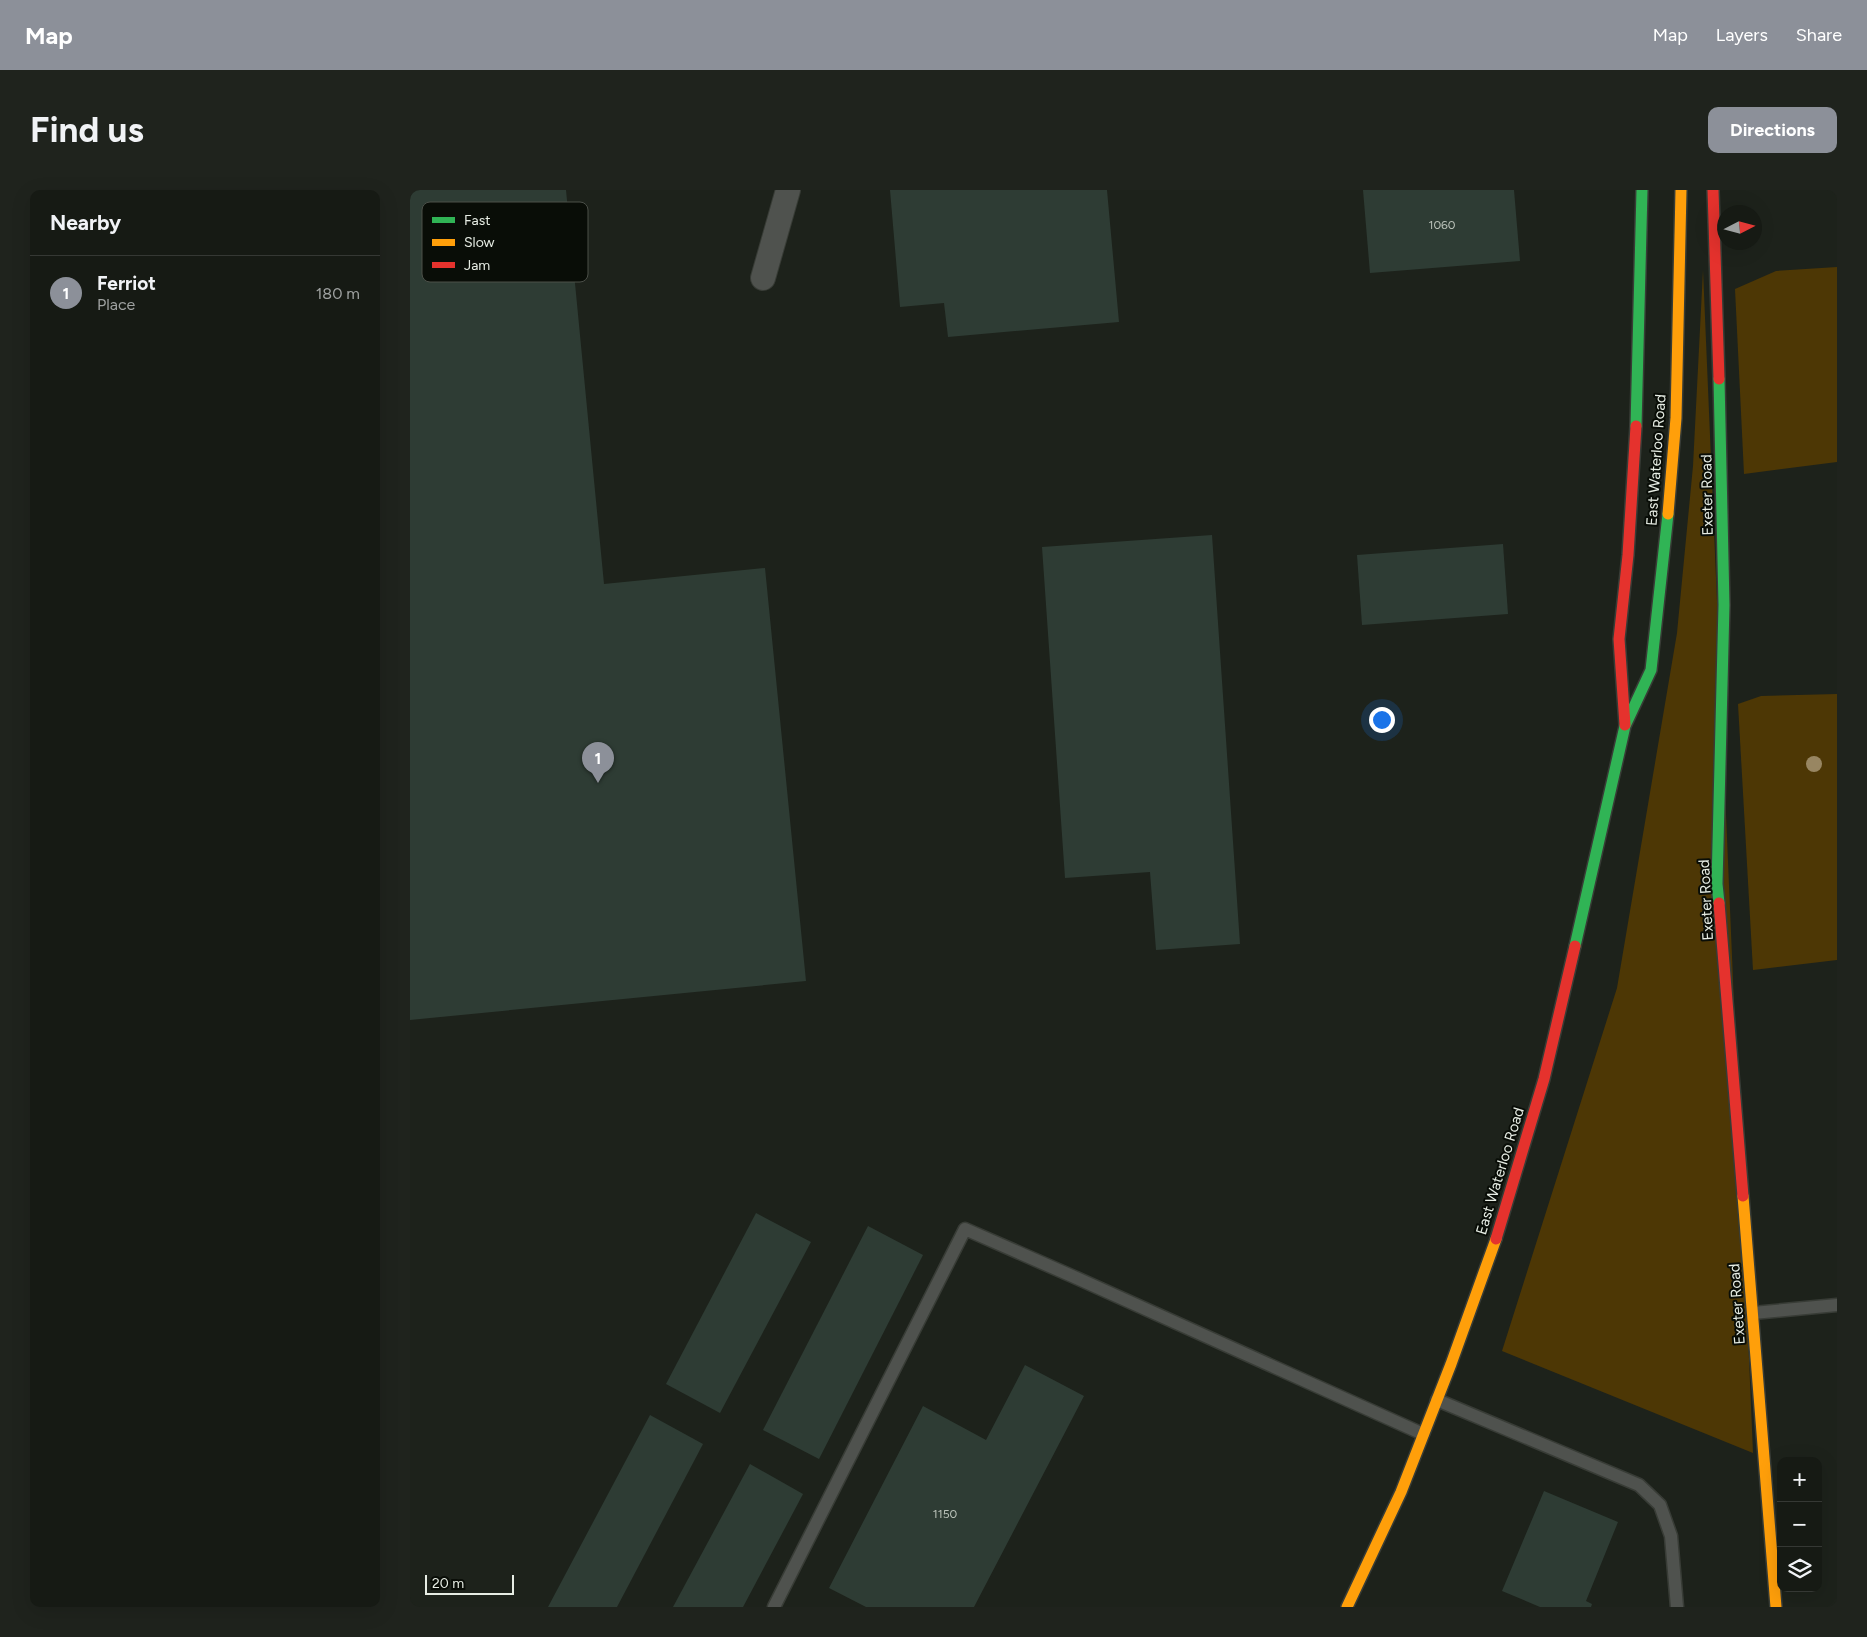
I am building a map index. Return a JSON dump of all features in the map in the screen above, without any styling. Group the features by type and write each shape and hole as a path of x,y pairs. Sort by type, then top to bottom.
{"main road":[{"name":"East Waterloo Road","path":"1625,726 1619,639 1628,555 1636,440 1642,190"},
{"name":"East Waterloo Road","path":"1347,1607 1401,1492 1437,1400 1503,1218 1544,1079 1625,726 1651,670 1666,534 1676,418 1681,190"},
{"name":"Exeter Road","path":"1712,190 1720,379 1724,605 1717,884 1776,1607"}],"street":[{"path":"763,278 788,190"}],"lane":[{"path":"774,1607 965,1229 1424,1434"},
{"path":"1752,1313 1837,1305"},
{"path":"1437,1400 1639,1485 1660,1505 1671,1536 1677,1607"}],"shaded area":[{"path":"1837,267 1837,462 1744,474 1735,289 1776,271"},
{"path":"1703,270 1753,1453 1502,1351 1617,988 1677,633 1693,466"},
{"path":"1837,694 1837,960 1753,970 1738,704 1761,696"}],"building":[{"path":"410,190 566,190 567,202 422,202 422,282 575,282 604,584 765,568 806,981 410,1020"},
{"path":"890,190 1107,190 1119,322 948,337 944,303 900,307"},
{"path":"1363,190 1514,190 1520,261 1370,273"},
{"path":"1212,535 1240,944 1156,950 1150,872 1065,878 1042,547"},
{"path":"1503,544 1508,614 1362,625 1357,555"},
{"path":"756,1213 811,1242 720,1413 666,1384"},
{"path":"868,1226 923,1255 819,1459 763,1430"},
{"path":"1025,1365 1084,1396 974,1607 866,1607 829,1588 923,1406 986,1440"},
{"path":"650,1415 703,1444 617,1607 548,1607"},
{"path":"750,1464 803,1494 743,1607 673,1607"},
{"path":"1544,1491 1618,1522 1586,1601 1592,1604 1591,1607 1540,1607 1502,1591"}],"traffic: fast":[{"path":"1636,426 1642,190"},
{"path":"1719,379 1724,605 1717,884 1719,903"},
{"path":"1575,946 1625,726 1651,670 1668,514"}],"traffic: slow":[{"path":"1668,514 1676,418 1681,190"},
{"path":"1743,1196 1776,1607"},
{"path":"1347,1607 1401,1492 1451,1364 1496,1239"}],"traffic: jam":[{"path":"1713,190 1719,379"},
{"path":"1625,725 1619,639 1628,555 1636,426"},
{"path":"1719,903 1743,1196"},
{"path":"1496,1239 1544,1079 1575,946"}],"place":[{"name":"Ferriot","path":"598,783"}]}
